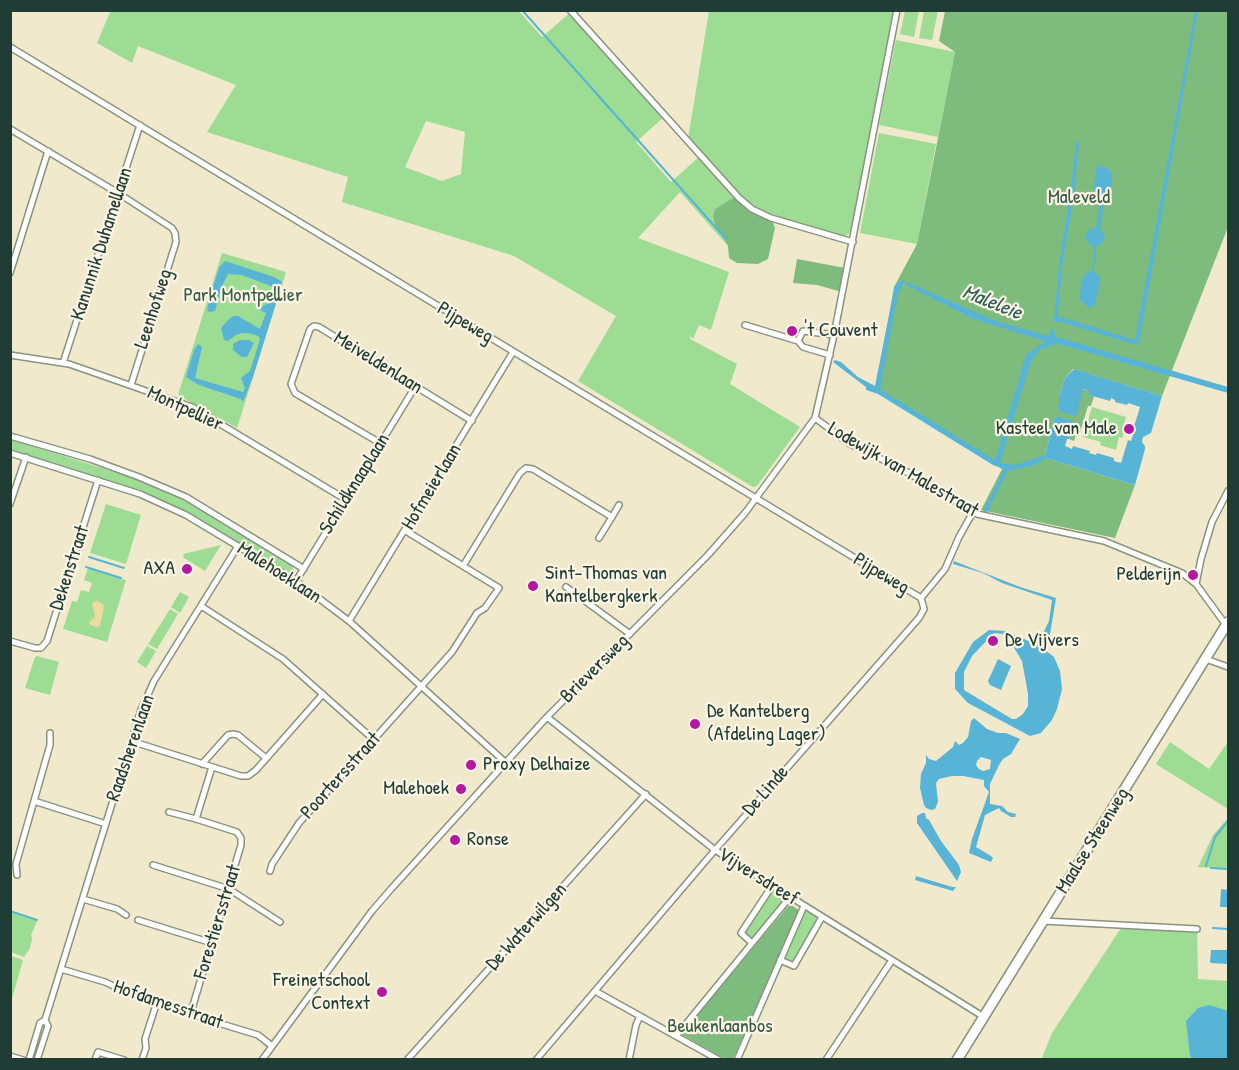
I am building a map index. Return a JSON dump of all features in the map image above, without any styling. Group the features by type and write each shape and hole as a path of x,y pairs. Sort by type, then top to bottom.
{"main road":[{"name":"Maalse Steenweg","path":"957,1059 1227,623"}],"street":[{"path":"570,10 739,198 752,209 771,218 853,243 897,10"},
{"name":"Pijpeweg","path":"10,47 921,598"},
{"name":"Kanunnik Duhamellaan","path":"63,363 140,125"},
{"path":"10,129 118,194"},
{"path":"10,273 48,151"},
{"name":"Leenhofweg","path":"118,194 172,228 176,233 176,242 130,385"},
{"name":"Brieversweg","path":"262,1059 379,903 547,717 688,577 756,499 815,418 853,243"},
{"path":"746,325 798,341 803,347 830,355"},
{"name":"Meiveldenlaan","path":"380,443 295,393 291,384 310,329 314,326 472,421"},
{"path":"798,341 803,331 834,335"},
{"name":"Hofmeierlaan","path":"349,621 406,531 513,352"},
{"name":"Montpellier","path":"10,355 63,363 192,407 345,499"},
{"name":"Schildknaaplaan","path":"296,581 415,387"},
{"name":"Lodewijk van Malestraat","path":"815,418 850,444 902,469 973,512 995,519 1111,543 1182,573 1196,584"},
{"name":"Malehoeklaan","path":"10,436 88,459 142,478 186,497 304,569"},
{"name":"Malehoeklaan","path":"10,453 140,494 186,515 296,581 349,621 505,762"},
{"path":"10,504 26,458"},
{"path":"406,531 463,566 520,473 526,468 533,469 612,517"},
{"name":"Dekenstraat","path":"10,641 41,648 47,641 98,480"},
{"path":"1227,623 1196,584 1212,522 1228,491"},
{"path":"599,538 619,505"},
{"name":"De Linde","path":"536,1059 715,850 919,618 924,609 921,598 945,569 958,537 973,512"},
{"name":"Raadsherenlaan","path":"29,1059 40,1023 45,1020 147,695 238,546"},
{"name":"Poortersstraat","path":"270,872 272,864 299,823 452,652 477,613 485,608 499,588 463,566"},
{"path":"566,587 630,634"},
{"path":"201,606 261,644 323,694 373,739"},
{"path":"1206,659 1228,667"},
{"path":"131,741 241,776 248,776 323,694"},
{"name":"Vijversdreef","path":"547,717 715,850 984,1017"},
{"path":"17,875 16,864 50,745 50,733"},
{"path":"202,764 228,735 233,734 238,735 266,758"},
{"path":"169,812 196,819 212,767"},
{"name":"De Waterwilgen","path":"408,1059 646,794"},
{"path":"34,801 106,824"},
{"name":"Forestiersstraat","path":"191,1012 241,846 241,838 237,832 196,819"},
{"path":"153,865 229,889 280,922"},
{"path":"752,943 741,933 772,886"},
{"path":"676,1036 790,897"},
{"path":"83,899 117,909 126,915"},
{"path":"737,1059 804,906"},
{"path":"780,960 794,966 822,916"},
{"path":"138,921 212,943"},
{"path":"1043,921 1197,929"},
{"path":"826,1059 892,960"},
{"name":"Hofdamesstraat","path":"61,969 258,1035 272,1046"},
{"path":"595,991 719,1059"},
{"path":"142,1059 157,1002"},
{"path":"629,1059 640,1016"},
{"name":"Raadsherenlaan","path":"37,1059 48,1026 45,1020"},
{"path":"95,1059 98,1052 124,1059"},
{"path":"10,1056 23,1059"}],"green space":[{"path":"108,11 519,11 542,37 571,12 666,115 636,142 671,182 701,155 688,139 709,11 894,11 853,230 843,238 771,218 731,199 715,209 713,216 715,225 728,246 680,192 638,238 729,272 711,330 699,325 693,339 691,336 690,339 737,364 730,384 800,427 757,486 753,487 578,381 616,316 514,256 342,202 348,177 207,132 236,85 138,46 132,63 97,43 110,12","holes":["426,121 465,132 461,174 442,181 405,167"]},
{"path":"905,11 919,11 914,37 900,34"},
{"path":"924,11 938,11 932,40 919,38"},
{"name":"Maleveld","path":"945,11 1228,11 1228,227 1162,396 1073,369 1065,378 1060,394 1080,395 1082,389 1089,391 1089,395 1094,396 1091,406 1088,406 1079,436 1076,435 1074,441 1069,439 1074,424 1055,416 1045,455 1046,458 1135,485 1115,538 981,510 1002,469 876,389 894,287 917,244 955,52 939,41"},
{"path":"896,40 955,52 938,137 879,125"},
{"path":"879,133 936,144 917,244 860,233"},
{"path":"739,198 771,218 775,228 768,259 758,264 737,263 729,258 728,246 715,225 713,216 715,209 731,199"},
{"name":"Park Montpellier","path":"222,253 286,272 237,428 178,395"},
{"path":"797,259 845,268 842,292 817,285 793,283"},
{"path":"1092,407 1126,417 1123,427 1125,431 1122,438 1119,437 1116,450 1100,445 1101,442 1083,437"},
{"path":"10,439 140,480 184,499 293,565 293,571 286,573 177,507 135,489 11,450"},
{"path":"106,504 141,515 126,564 90,553"},
{"path":"221,545 205,571 184,558 183,554"},
{"path":"88,568 126,580 107,642 63,629 72,601 77,602 81,590 89,592 92,583 84,580"},
{"path":"180,592 189,597 180,613 171,607"},
{"path":"170,609 178,614 157,649 148,644"},
{"path":"147,646 156,651 146,668 137,662"},
{"path":"37,656 59,662 50,695 25,688"},
{"path":"1170,742 1209,769 1228,742 1228,809 1156,764"},
{"path":"1228,818 1228,869 1198,867 1213,835"},
{"path":"771,892 783,895 784,900 754,937 748,937 745,932"},
{"name":"Beukenlaanbos","path":"790,904 800,911 733,1059 725,1059 681,1034"},
{"path":"807,911 816,915 816,921 794,961 790,962 784,957 803,913"},
{"path":"11,912 37,921 31,935 30,948 24,957 11,952"},
{"path":"1123,925 1197,929 1198,979 1228,981 1228,1059 1041,1060 1052,1033"},
{"path":"10,956 23,960 11,1002"}],"sand":[{"path":"97,601 104,607 100,626 96,627 90,625 89,622 95,617 92,603"}],"water":[{"path":"1195,11 1198,11 1139,343 1137,345 1058,321 1058,323 1054,322 1059,264 1076,142 1079,142 1074,195 1062,267 1058,316 1135,340"},
{"path":"1101,165 1110,170 1112,175 1110,195 1104,202 1100,228 1105,235 1103,242 1097,246 1090,245 1086,239 1087,231 1096,227 1100,202 1095,201 1093,196 1096,169"},
{"path":"225,261 274,277 282,284 243,402 241,399 199,385 186,377 198,344 202,347 195,378 243,392 245,388 241,378 250,371 260,339 258,336 242,333 228,341 224,340 221,328 233,316 238,316 260,329 266,313 260,310 261,307 267,304 276,288 242,275 228,274 221,288 215,311 209,312 207,310 210,296 219,268"},
{"path":"1089,271 1101,278 1095,305 1089,308 1080,300 1081,283"},
{"path":"902,280 905,281 898,294 880,389 995,460 1026,355 1045,341 974,319 906,285 907,282 996,321 1049,336 1051,329 1055,330 1054,336 1228,387 1228,393 1063,345 1053,344 1041,348 1031,361 1000,463 1015,465 1045,455 1055,416 1073,421 1074,424 1065,446 1072,449 1073,446 1090,451 1089,453 1114,458 1114,461 1121,463 1128,440 1131,441 1140,407 1115,402 1111,398 1110,401 1089,395 1089,391 1083,389 1077,414 1074,416 1058,410 1065,378 1074,369 1162,396 1151,433 1143,437 1142,442 1145,449 1135,485 1046,458 1035,465 1008,471 986,514 983,511 1004,469 993,465 878,394 866,390 866,387 833,362 835,360 841,362 858,377 875,386 895,285"},
{"path":"240,340 249,340 254,343 247,357 242,357 233,350 233,344"},
{"path":"954,561 1020,587 1056,598 1050,634 1040,646 1054,657 1060,671 1062,689 1052,720 1041,733 1030,736 968,703 955,689 955,673 973,642 989,630 1006,631 1031,642 1039,642 1049,621 1052,600 953,564","holes":["994,633 1003,634 1022,661 1028,694 1028,706 1016,719 1012,719 964,690 964,672 972,656"]},
{"path":"998,659 1011,666 1001,690 990,685 988,681"},
{"path":"974,718 987,729 1020,739 1011,754 999,765 990,784 990,804 1002,806 1008,812 1016,814 1015,817 1011,817 999,808 985,815 976,847 993,858 991,862 969,853 989,792 984,786 984,780 963,776 939,779 936,783 938,802 935,809 931,810 924,805 920,788 926,755 929,759 936,761 953,747 955,741 959,745 963,743 968,737 971,721","holes":["981,757 991,760 990,769 983,771 976,765"]},
{"path":"925,813 941,841 959,865 961,872 957,881 917,823 917,816"},
{"path":"916,876 956,887 953,891 915,880"},
{"path":"1221,889 1228,890 1228,907 1220,907"},
{"path":"1211,950 1228,950 1228,964 1211,963"},
{"path":"1209,1005 1228,1011 1228,1059 1193,1059 1190,1056 1186,1021 1198,1008"}],"waterway":[{"name":"Maleleie","path":"522,10 726,239"},
{"path":"1092,272 1095,246"},
{"path":"89,557 124,568"},
{"path":"86,567 121,578"},
{"path":"1206,866 1215,837 1228,821"},
{"path":"1211,868 1228,869"},
{"path":"10,911 37,920"},
{"path":"1213,928 1228,929"}],"place":[{"name":"'t Couvent","path":"792,331"},
{"name":"Kasteel van Male","path":"1129,429"},
{"name":"AXA","path":"187,569"},
{"name":"Pelderijn","path":"1193,575"},
{"name":"Sint-Thomas van Kantelbergkerk","path":"533,586"},
{"name":"De Vijvers","path":"993,641"},
{"name":"De Kantelberg (Afdeling Lager)","path":"695,724"},
{"name":"Proxy Delhaize","path":"471,765"},
{"name":"Malehoek","path":"461,789"},
{"name":"Ronse","path":"455,840"},
{"name":"Freinetschool Context","path":"382,992"}]}
